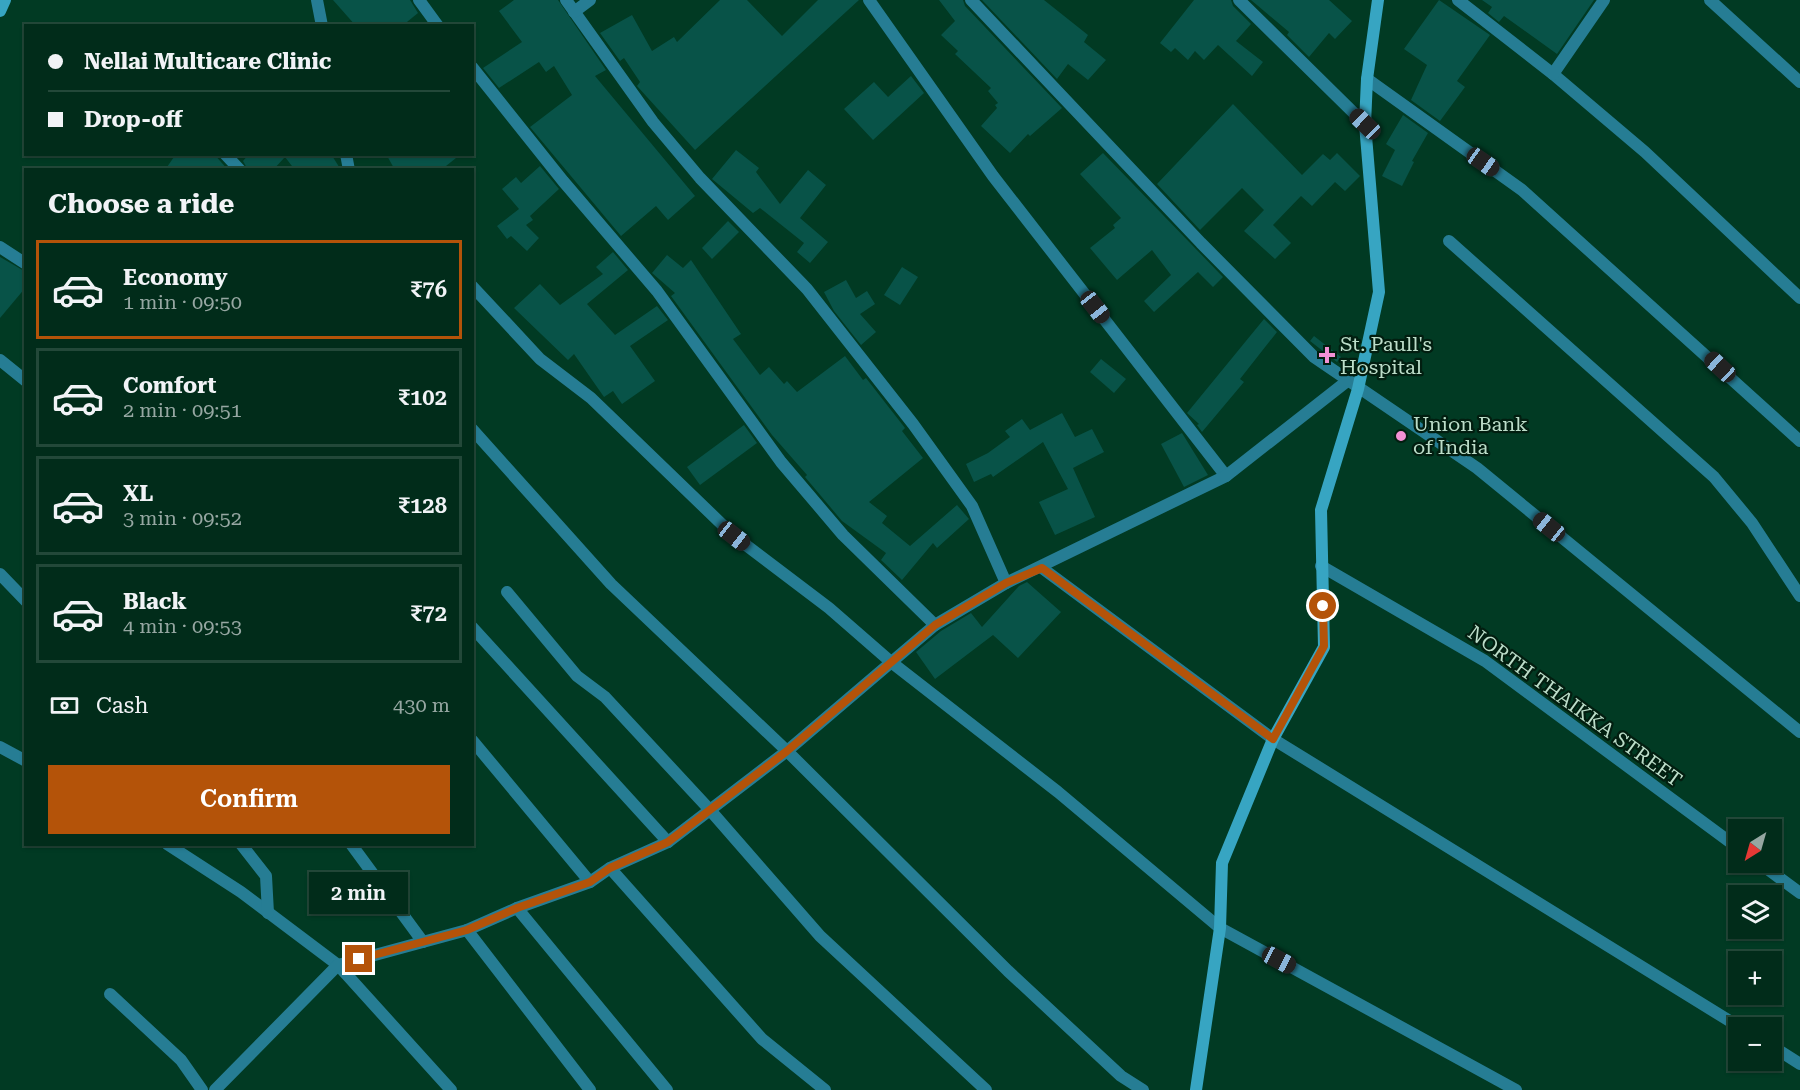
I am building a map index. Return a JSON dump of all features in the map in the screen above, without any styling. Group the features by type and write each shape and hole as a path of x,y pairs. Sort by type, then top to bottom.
{"main road":[{"path":"0,11 4,0"},
{"path":"1196,1090 1220,928 1222,863 1273,739 1324,646 1322,510 1358,389 1379,292 1365,124 1375,2"}],"street":[{"path":"317,0 322,24"},
{"path":"419,0 437,24"},
{"path":"566,0 653,122 700,178 807,289 913,424 972,506 1006,583"},
{"path":"574,12 590,0"},
{"path":"869,0 993,176 1226,476"},
{"path":"971,0 1201,243 1314,357 1346,382 1477,468 1800,732"},
{"path":"1239,0 1365,124"},
{"path":"1458,0 1553,74 1645,152 1800,298"},
{"path":"1553,74 1604,0"},
{"path":"1710,0 1800,82"},
{"path":"474,70 563,181 657,291 781,462 843,535 935,625"},
{"path":"1367,79 1522,190 1800,441"},
{"path":"227,156 238,168"},
{"path":"1449,241 1714,477 1752,523 1800,596"},
{"path":"0,247 24,263"},
{"path":"474,288 540,359 591,398 734,536 829,608 891,662 1058,792 1220,928 1516,1090"},
{"path":"0,360 24,379"},
{"path":"218,1089 338,965 467,930 517,908 590,882 610,868 668,842 787,751 935,625 1006,583 1042,568 1226,476 1346,382"},
{"path":"474,431 611,584 787,751 1008,971 1121,1076 1143,1090"},
{"name":"NORTH THAIKKA STREET","path":"1322,566 1485,661 1728,841"},
{"path":"1042,568 1273,739 1728,1019"},
{"path":"0,574 24,599"},
{"path":"507,592 577,676 605,697 710,810 820,936 986,1090"},
{"path":"474,629 668,842"},
{"path":"474,742 590,882"},
{"path":"0,747 24,760"},
{"path":"170,846 268,913 338,965 450,1090"},
{"path":"243,846 266,876 268,913"},
{"path":"352,846 423,942"},
{"path":"610,868 762,1039 825,1090"},
{"path":"1773,873 1800,893"},
{"path":"517,908 667,1090"},
{"path":"467,930 590,1090"},
{"path":"110,994 181,1060 202,1090"},
{"path":"1782,1052 1800,1064"}],"building":[{"path":"333,0 410,0 418,13 404,24 354,24"},
{"path":"514,0 558,0 606,70 595,76 695,196 668,220 656,206 621,236 530,127 572,95 554,66 546,72 539,62 499,88 483,68 522,42 499,11"},
{"path":"720,0 747,0 782,36 818,0 859,0 695,150 637,86 640,82 624,58 620,61 600,33 632,15 652,51 674,37 677,42"},
{"path":"939,0 963,0 965,6 1062,108 1030,136 1028,134 1010,153 981,126 997,108 995,105 998,103 988,91 991,88 955,54 958,51 941,35 955,21"},
{"path":"982,0 1044,0 1088,35 1084,42 1106,60 1088,80 1068,64 1057,79"},
{"path":"1194,0 1231,0 1233,6 1251,24 1236,41 1263,62 1252,76 1218,45 1204,60 1195,51 1188,60 1175,48 1171,52 1160,43"},
{"path":"1251,0 1329,0 1352,21 1335,39 1329,33 1309,57 1287,35 1289,32"},
{"path":"1439,0 1490,35 1457,81 1465,87 1440,121 1411,100 1427,65 1404,49"},
{"path":"1482,0 1594,0 1557,54 1504,16 1499,22 1488,13 1492,7"},
{"path":"911,76 924,93 873,140 844,109 874,82 888,97"},
{"path":"1233,104 1302,175 1323,154 1330,160 1337,153 1360,176 1345,191 1335,182 1312,206 1301,196 1273,225 1291,243 1275,259 1244,231 1264,210 1242,188 1200,230 1157,184"},
{"path":"1403,115 1428,133 1412,161 1414,162 1402,186 1382,176 1395,150 1386,144"},
{"path":"736,150 759,168 756,172 780,204 808,170 826,185 800,218 828,242 810,263 797,252 804,243 760,208 753,213 712,179"},
{"path":"1103,153 1223,277 1213,287 1198,272 1154,312 1144,301 1171,275 1152,250 1117,280 1090,248 1115,228 1113,225 1121,218 1080,174"},
{"path":"175,156 216,156 226,168 166,168"},
{"path":"247,156 332,156 340,168 293,168 285,157 275,168 247,168 243,161"},
{"path":"387,156 458,156 444,168 394,168"},
{"path":"540,166 559,189 530,216 533,220 526,225 539,238 527,251 511,236 507,239 497,226 519,209 502,189 516,177 521,183"},
{"path":"728,221 739,232 712,259 702,248"},
{"path":"613,252 628,270 587,304 615,335 657,306 668,320 630,346 655,381 622,404 613,391 604,397 574,354 568,360 514,308 540,284 560,305 603,274 596,267"},
{"path":"667,255 683,268 691,260 741,334 733,339 760,375 769,367 784,384 787,381 797,392 845,356 863,380 866,378 905,428 902,431 923,458 869,502 887,516 882,523 910,546 957,505 969,519 937,548 933,543 902,580 881,560 886,553 842,521 805,477 807,475 772,435 671,296 675,293 652,273"},
{"path":"0,257 24,271 24,289 0,318"},
{"path":"902,267 918,277 900,305 884,295"},
{"path":"846,280 856,298 867,291 875,304 860,314 876,332 861,345 834,311 824,292"},
{"path":"1264,319 1277,332 1240,379 1244,382 1202,432 1197,425 1199,424 1187,413"},
{"path":"1314,336 1341,357 1337,362 1310,341"},
{"path":"1101,359 1126,379 1114,393 1090,372"},
{"path":"1062,413 1075,437 1092,429 1104,452 1073,468 1095,517 1055,535 1039,502 1068,489 1043,442 993,477 991,474 974,482 966,464 988,453 1010,437 1005,431 1022,419 1030,430"},
{"path":"744,425 757,443 700,485 687,467"},
{"path":"1182,433 1208,475 1184,487 1161,444"},
{"path":"1027,582 1061,612 1018,658 993,635 935,679 916,652 941,631 971,613 982,627 1019,586"}],"place":[{"name":"St. Paull's Hospital","path":"1327,355"},
{"name":"Union Bank of India","path":"1401,436"}],"route":[{"path":"359,959 467,930 517,908 590,882 610,868 668,842 787,751 935,625 1006,583 1042,568 1273,739 1324,646 1323,606"}]}
